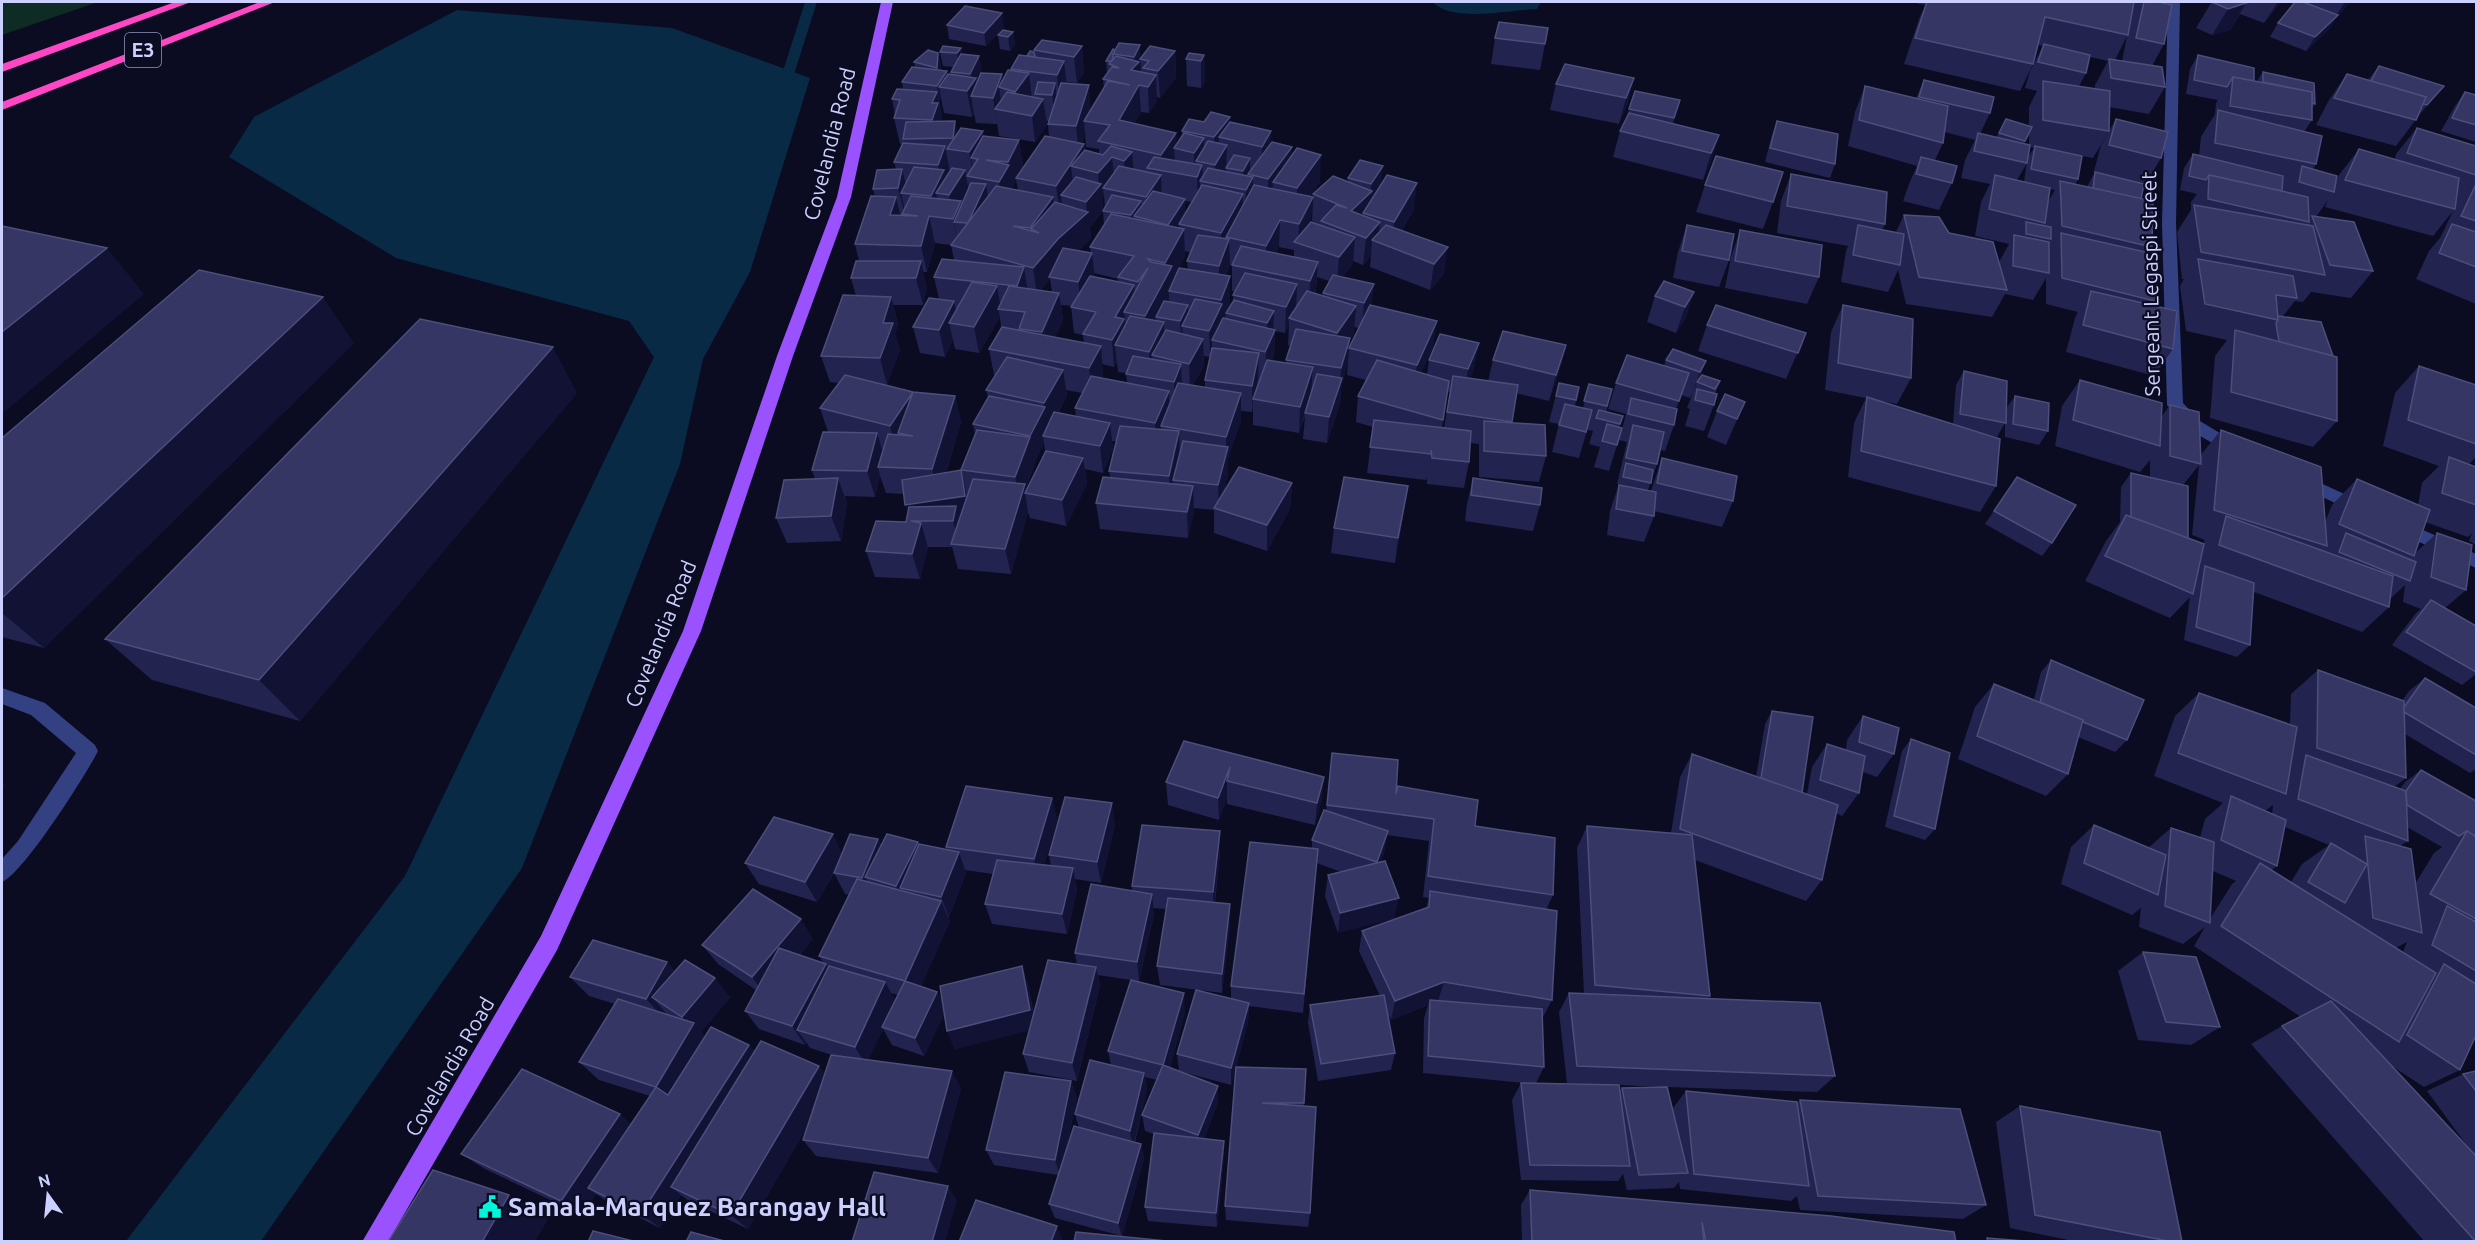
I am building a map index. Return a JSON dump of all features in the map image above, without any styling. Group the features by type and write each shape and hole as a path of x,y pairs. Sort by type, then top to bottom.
{"highway":[{"name":"E3","path":"2,68 185,2"},
{"name":"E3","path":"2,106 269,2"}],"main road":[{"name":"Covelandia Road","path":"374,1242 549,943 692,631 785,356 844,196 887,2"}],"street":[{"name":"Sergeant Legaspi Street","path":"2174,2 2169,223 2175,405 2194,425 2220,443 2252,458"},
{"path":"2284,472 2476,561"},
{"path":"2,696 38,709 88,751 25,847 2,873"}],"green space":[{"path":"2,2 98,2 2,35"}],"water":[{"path":"1433,2 1541,2 1537,9 1467,14 1453,12"},
{"path":"457,10 672,28 810,78 750,272 703,359 680,464 522,868 261,1241 126,1241 405,876 654,357 629,321 396,258 229,157 254,117"}],"building":[{"path":"1927,2 2134,2 2128,35 2045,17 2033,64 1915,38"},
{"path":"2144,2 2172,5 2164,44 2136,38"},
{"path":"2212,2 2242,2 2246,3 2228,9"},
{"path":"2295,2 2303,2 2338,15 2315,37 2278,23"},
{"path":"965,6 1002,13 984,33 947,25"},
{"path":"1499,22 1548,28 1545,44 1495,38"},
{"path":"1003,30 1013,32 1008,37 998,35"},
{"path":"1042,40 1082,46 1074,57 1034,50"},
{"path":"1119,43 1140,45 1134,57 1113,54"},
{"path":"2044,44 2090,55 2086,73 2038,62"},
{"path":"943,46 961,48 957,53 940,52"},
{"path":"1150,46 1175,51 1158,71 1143,68 1149,61 1140,59"},
{"path":"1113,49 1115,50 1113,60 1106,61"},
{"path":"928,50 938,53 937,68 914,62"},
{"path":"1030,51 1034,52 1035,57 1027,56"},
{"path":"1189,53 1204,55 1201,61 1186,59"},
{"path":"961,54 979,56 970,74 951,72"},
{"path":"1019,55 1064,61 1057,75 1011,69"},
{"path":"2198,55 2254,68 2254,81 2233,77 2227,87 2194,80"},
{"path":"1116,56 1139,62 1131,70 1156,75 1148,87 1139,85 1119,120 1176,133 1161,155 1098,141 1110,125 1084,121 1108,81 1130,85 1103,79 1112,67 1119,68 1109,64"},
{"path":"2109,59 2162,67 2165,87 2111,78"},
{"path":"1565,64 1634,78 1626,98 1556,84"},
{"path":"2379,66 2444,86 2427,105 2423,104 2426,97 2371,81"},
{"path":"912,67 947,71 937,86 902,82"},
{"path":"1008,70 1029,73 1015,92 999,87"},
{"path":"2263,72 2314,83 2315,104 2312,103 2312,92 2263,82"},
{"path":"981,73 1002,74 993,98 971,96"},
{"path":"948,74 976,78 967,91 939,87"},
{"path":"2347,74 2426,97 2416,120 2334,98"},
{"path":"2233,77 2312,92 2312,120 2230,106"},
{"path":"1924,80 1994,97 1990,113 1919,97"},
{"path":"2043,81 2110,91 2109,131 2043,120"},
{"path":"1038,82 1055,83 1052,95 1035,94"},
{"path":"1061,83 1089,85 1076,126 1048,124"},
{"path":"1865,86 1948,106 1943,143 1859,120"},
{"path":"897,89 937,92 932,103 938,103 932,120 894,118 900,100 892,99"},
{"path":"1635,91 1680,100 1674,118 1629,109"},
{"path":"1007,92 1043,99 1032,116 995,109"},
{"path":"2465,92 2476,95 2476,125 2452,118"},
{"path":"2218,110 2322,136 2316,164 2215,143"},
{"path":"1211,112 1230,117 1214,137 1182,131 1189,119 1204,122"},
{"path":"1629,113 1719,135 1711,153 1620,131"},
{"path":"2006,119 2032,127 2025,141 1999,133"},
{"path":"2116,119 2168,132 2161,158 2109,145"},
{"path":"955,121 953,138 903,139 906,122"},
{"path":"1777,121 1838,134 1835,164 1770,148"},
{"path":"1230,122 1271,131 1262,147 1219,137"},
{"path":"961,128 983,131 969,152 947,149"},
{"path":"2417,128 2476,146 2476,175 2407,153"},
{"path":"1184,133 1204,138 1194,153 1174,148"},
{"path":"1978,133 2030,145 2027,163 1974,151"},
{"path":"983,136 1019,140 1008,162 986,160 1009,165 999,182 967,176 978,159 971,158"},
{"path":"1045,136 1084,144 1056,186 1016,178"},
{"path":"1208,141 1227,145 1215,165 1196,161"},
{"path":"1272,142 1292,147 1268,179 1248,174"},
{"path":"903,143 945,146 938,165 894,162"},
{"path":"1111,146 1132,152 1124,161 1112,157 1098,173 1071,166 1085,150 1103,155"},
{"path":"2035,146 2082,156 2078,179 2031,169"},
{"path":"1297,148 1321,155 1297,188 1273,182"},
{"path":"2359,149 2459,178 2455,209 2345,180"},
{"path":"2193,154 2283,176 2282,191 2209,175 2206,180 2189,176"},
{"path":"1234,155 1250,158 1243,171 1226,168"},
{"path":"1716,156 1783,172 1773,202 1705,185"},
{"path":"1154,157 1202,165 1197,177 1147,168"},
{"path":"1921,157 1957,166 1952,183 1916,174"},
{"path":"1360,160 1383,166 1371,184 1348,178"},
{"path":"1119,166 1161,175 1146,197 1103,188"},
{"path":"2302,166 2337,176 2334,192 2299,182"},
{"path":"914,167 944,170 931,196 901,193"},
{"path":"952,168 965,170 949,195 936,193"},
{"path":"1208,168 1253,177 1246,190 1200,181"},
{"path":"902,169 898,188 873,189 877,170"},
{"path":"2095,172 2144,184 2141,199 2093,189"},
{"path":"1791,174 1887,192 1885,224 1787,206"},
{"path":"1387,175 1417,183 1394,222 1363,213"},
{"path":"1995,175 2050,188 2045,223 1989,209"},
{"path":"2209,175 2308,197 2309,222 2208,199"},
{"path":"1333,176 1372,191 1351,211 1380,222 1366,238 1321,221 1336,205 1347,208 1313,194"},
{"path":"1076,177 1101,184 1086,202 1061,195"},
{"path":"2060,181 2153,201 2152,247 2062,226"},
{"path":"971,183 986,184 968,223 954,222"},
{"path":"2476,184 2476,221 2461,216"},
{"path":"1202,185 1243,194 1221,233 1179,224"},
{"path":"1254,185 1313,197 1299,224 1280,220 1266,246 1226,237"},
{"path":"996,186 1053,197 1030,228 1013,226 1039,233 1031,229 1055,202 1088,212 1058,239 1033,268 951,245"},
{"path":"1153,191 1185,199 1168,225 1134,216"},
{"path":"1112,195 1141,201 1131,215 1103,211"},
{"path":"871,196 896,197 890,215 918,216 902,214 911,196 961,201 953,219 929,216 921,246 855,244"},
{"path":"2194,205 2313,226 2325,275 2201,252"},
{"path":"1111,214 1184,229 1165,263 1148,259 1151,262 1172,266 1145,316 1124,312 1148,268 1138,282 1118,277 1134,256 1090,247"},
{"path":"1904,215 1939,217 1949,233 1993,242 2007,290 1919,277"},
{"path":"2312,216 2354,222 2373,271 2330,265"},
{"path":"1311,222 1355,237 1339,257 1294,242"},
{"path":"2026,222 2051,227 2051,239 2026,234"},
{"path":"2452,224 2476,232 2476,267 2439,253"},
{"path":"1386,225 1448,247 1434,264 1372,240"},
{"path":"1687,225 1734,234 1729,260 1682,251"},
{"path":"1858,225 1904,234 1900,265 1853,255"},
{"path":"2,226 107,248 2,332"},
{"path":"1740,230 1822,245 1819,277 1735,261"},
{"path":"2061,233 2150,253 2155,301 2062,278"},
{"path":"1198,235 1229,239 1219,266 1187,261"},
{"path":"2014,235 2049,242 2049,273 2013,266"},
{"path":"1241,246 1318,262 1310,281 1232,265"},
{"path":"1063,248 1092,253 1078,282 1049,277"},
{"path":"942,259 1024,267 1017,286 934,277"},
{"path":"2198,259 2293,276 2297,298 2276,295 2278,320 2205,304"},
{"path":"856,261 921,261 916,278 851,278"},
{"path":"1179,268 1230,276 1221,300 1169,291"},
{"path":"199,270 323,297 2,598 2,438"},
{"path":"1245,273 1297,284 1286,307 1233,295"},
{"path":"1333,275 1374,284 1364,303 1323,293"},
{"path":"1090,276 1134,285 1115,317 1124,319 1112,340 1083,334 1096,312 1071,307"},
{"path":"1664,281 1694,292 1685,307 1655,296"},
{"path":"972,282 997,286 974,327 949,323"},
{"path":"1009,286 1059,293 1042,332 1019,329 1025,312 998,309"},
{"path":"1307,291 1356,306 1337,333 1289,318"},
{"path":"2091,291 2177,311 2173,349 2083,325"},
{"path":"843,295 891,297 883,323 893,323 880,358 821,356"},
{"path":"929,298 954,301 939,330 913,327"},
{"path":"1195,299 1222,304 1209,331 1182,326"},
{"path":"1234,300 1274,311 1267,323 1226,313"},
{"path":"1164,301 1188,305 1180,321 1156,317"},
{"path":"1370,305 1437,321 1417,365 1349,348"},
{"path":"1716,305 1806,333 1798,353 1707,325"},
{"path":"1843,305 1913,319 1911,378 1838,363"},
{"path":"1130,316 1164,322 1149,352 1115,345"},
{"path":"2278,316 2321,322 2333,356 2279,342 2276,323"},
{"path":"1223,318 1275,330 1265,352 1212,340"},
{"path":"420,319 553,347 259,680 105,639"},
{"path":"1002,327 1101,346 1089,368 989,349"},
{"path":"1296,329 1350,338 1341,368 1286,360"},
{"path":"1166,330 1203,339 1189,364 1152,355"},
{"path":"2235,330 2337,357 2337,421 2231,392"},
{"path":"1503,331 1566,345 1556,375 1493,360"},
{"path":"1440,334 1479,343 1468,369 1429,360"},
{"path":"1212,348 1259,353 1252,386 1205,380"},
{"path":"1673,349 1706,361 1700,372 1666,360"},
{"path":"1627,355 1689,373 1679,401 1616,383"},
{"path":"1133,356 1181,364 1174,382 1126,374"},
{"path":"1007,357 1063,370 1044,403 986,390"},
{"path":"1267,360 1313,367 1300,407 1253,399"},
{"path":"1377,360 1449,381 1443,420 1358,396"},
{"path":"2419,366 2476,385 2476,444 2408,420"},
{"path":"1964,371 2007,381 2006,423 1960,414"},
{"path":"1317,374 1342,378 1329,417 1305,413"},
{"path":"845,375 913,392 890,426 820,408"},
{"path":"1702,375 1720,381 1715,389 1697,382"},
{"path":"1091,376 1169,391 1155,423 1075,408"},
{"path":"1453,376 1518,385 1512,422 1447,412"},
{"path":"2080,380 2162,403 2160,446 2073,420"},
{"path":"1178,383 1241,393 1226,437 1161,426"},
{"path":"1559,383 1579,387 1576,400 1556,396"},
{"path":"1589,384 1612,389 1607,406 1584,401"},
{"path":"1697,389 1717,394 1714,405 1695,400"},
{"path":"913,392 955,396 932,469 878,467 888,434 913,436 898,433"},
{"path":"1725,394 1745,402 1737,419 1717,411"},
{"path":"989,396 1045,407 1030,436 973,424"},
{"path":"2015,396 2049,403 2048,431 2013,424"},
{"path":"1867,397 2000,439 1996,486 1861,451"},
{"path":"1631,398 1677,409 1674,425 1628,414"},
{"path":"1565,404 1592,410 1586,432 1559,425"},
{"path":"2170,405 2199,412 2201,464 2170,456"},
{"path":"1599,410 1623,416 1620,424 1596,418"},
{"path":"1054,412 1110,423 1100,446 1043,436"},
{"path":"1374,420 1471,431 1469,462 1432,458 1431,450 1431,454 1370,447"},
{"path":"1484,421 1545,425 1546,456 1484,451"},
{"path":"1607,424 1622,428 1617,445 1602,441"},
{"path":"1633,425 1664,432 1657,464 1626,458"},
{"path":"1120,426 1179,431 1169,476 1109,471"},
{"path":"977,430 1030,437 1015,477 961,470"},
{"path":"2221,430 2321,467 2327,546 2214,510"},
{"path":"823,432 877,433 867,471 812,470"},
{"path":"1183,441 1228,447 1218,485 1173,480"},
{"path":"1046,451 1083,458 1062,500 1025,493"},
{"path":"2449,457 2476,467 2476,505 2442,493"},
{"path":"1662,458 1737,476 1733,501 1657,483"},
{"path":"1626,463 1653,470 1651,483 1623,477"},
{"path":"1239,467 1292,483 1267,525 1214,508"},
{"path":"961,470 965,496 905,505 902,480"},
{"path":"2131,473 2188,486 2188,539 2131,517"},
{"path":"1103,477 1193,486 1187,512 1096,503"},
{"path":"1344,477 1408,486 1398,538 1334,528"},
{"path":"2017,477 2076,505 2052,543 1994,511"},
{"path":"838,478 831,516 776,518 784,480"},
{"path":"1473,478 1542,488 1540,505 1471,495"},
{"path":"973,479 1025,484 1005,549 951,544"},
{"path":"2357,479 2430,510 2414,556 2339,524"},
{"path":"1619,485 1656,492 1654,516 1616,509"},
{"path":"956,506 953,521 911,521 921,523 912,554 866,551 876,521 906,522 909,507"},
{"path":"2126,515 2204,544 2193,594 2105,556"},
{"path":"2226,516 2393,576 2389,607 2219,545"},
{"path":"2346,533 2416,562 2410,581 2339,552"},
{"path":"2437,533 2472,545 2466,590 2431,577"},
{"path":"2205,566 2254,583 2250,645 2196,627"},
{"path":"2431,600 2476,626 2476,672 2406,632"},
{"path":"2051,660 2144,700 2127,740 2040,702"},
{"path":"2318,670 2404,701 2406,778 2317,748"},
{"path":"2425,678 2476,708 2476,755 2404,712 2404,707"},
{"path":"1994,684 2083,720 2068,774 1977,736"},
{"path":"2199,693 2297,727 2286,794 2178,753"},
{"path":"1772,711 1813,717 1802,793 1761,778"},
{"path":"1863,716 1899,728 1894,754 1859,742"},
{"path":"1911,739 1950,753 1935,829 1894,816"},
{"path":"1184,741 1324,777 1317,803 1227,781 1230,767 1218,798 1166,782"},
{"path":"1827,744 1865,756 1859,793 1820,780"},
{"path":"1332,753 1398,760 1396,794 1398,786 1478,800 1475,826 1555,838 1553,895 1428,876 1434,819 1327,805"},
{"path":"1692,754 1838,805 1822,880 1680,829"},
{"path":"2306,755 2406,791 2408,841 2298,799"},
{"path":"2421,770 2476,801 2476,837 2467,831 2459,836 2407,805 2406,791"},
{"path":"966,786 1052,798 1034,859 946,847"},
{"path":"2231,796 2286,820 2277,866 2221,840"},
{"path":"1065,797 1112,803 1097,862 1049,855"},
{"path":"1324,810 1388,831 1377,862 1312,840"},
{"path":"774,817 833,834 805,882 745,863"},
{"path":"1142,825 1220,831 1213,892 1132,886"},
{"path":"2094,825 2166,855 2158,895 2084,863"},
{"path":"1587,826 1692,835 1710,996 1595,985"},
{"path":"2171,828 2214,842 2210,923 2165,906"},
{"path":"2467,831 2476,837 2476,919 2430,894"},
{"path":"850,834 878,839 862,878 834,873"},
{"path":"887,834 918,842 896,886 865,877"},
{"path":"2365,836 2411,849 2422,933 2373,918"},
{"path":"1250,842 1318,849 1304,994 1231,986"},
{"path":"2331,843 2367,864 2345,903 2308,882"},
{"path":"919,844 959,852 941,897 900,888"},
{"path":"997,860 1073,868 1062,914 985,904"},
{"path":"1385,861 1399,898 1340,913 1328,875"},
{"path":"2260,863 2436,973 2399,1042 2221,926"},
{"path":"857,879 941,901 905,981 819,956"},
{"path":"1091,884 1152,894 1137,962 1075,953"},
{"path":"753,889 801,919 752,977 702,945"},
{"path":"1430,891 1557,911 1552,1000 1444,982 1395,1001 1362,931 1429,907"},
{"path":"1168,898 1230,904 1222,974 1157,966"},
{"path":"2447,906 2476,922 2476,971 2432,945"},
{"path":"593,940 667,962 646,999 570,977"},
{"path":"779,948 826,964 792,1026 745,1011"},
{"path":"2143,952 2196,957 2220,1027 2166,1022"},
{"path":"685,960 715,978 682,1017 652,997"},
{"path":"1048,960 1096,967 1072,1063 1023,1054"},
{"path":"2444,964 2476,984 2476,1035 2460,1070 2407,1035"},
{"path":"829,966 885,982 855,1047 797,1030"},
{"path":"1022,966 1030,1010 947,1031 940,986"},
{"path":"1131,980 1184,993 1163,1065 1108,1051"},
{"path":"905,981 937,992 915,1038 882,1027"},
{"path":"1196,990 1249,1003 1231,1068 1177,1054"},
{"path":"1569,993 1820,1003 1835,1076 1577,1066"},
{"path":"1384,995 1395,1053 1321,1064 1310,1005"},
{"path":"618,999 694,1023 656,1087 579,1062"},
{"path":"1430,1000 1542,1009 1544,1067 1428,1056"},
{"path":"2331,1001 2476,1156 2476,1242 2282,1026"},
{"path":"711,1027 749,1045 641,1214 588,1188 656,1087 668,1095"},
{"path":"761,1041 819,1066 731,1215 671,1187"},
{"path":"831,1055 952,1071 928,1158 803,1140"},
{"path":"1090,1060 1144,1073 1130,1131 1075,1114"},
{"path":"1163,1065 1218,1086 1198,1135 1142,1115"},
{"path":"1236,1067 1306,1069 1304,1103 1262,1103 1316,1107 1310,1213 1225,1206"},
{"path":"522,1069 620,1114 561,1201 461,1154"},
{"path":"2476,1071 2476,1091 2463,1074"},
{"path":"1005,1072 1071,1081 1055,1160 986,1150"},
{"path":"1521,1083 1619,1085 1630,1166 1530,1165"},
{"path":"1667,1087 1688,1173 1639,1175 1622,1088"},
{"path":"1686,1091 1797,1102 1809,1186 1694,1174"},
{"path":"1800,1100 1960,1109 1986,1205 1818,1196"},
{"path":"2020,1106 2160,1132 2182,1242 2035,1215"},
{"path":"1074,1126 1141,1144 1118,1223 1049,1204"},
{"path":"1154,1133 1224,1141 1216,1213 1145,1207"},
{"path":"433,1170 509,1195 482,1242 388,1242"},
{"path":"874,1172 948,1186 932,1242 852,1242"},
{"path":"1530,1190 1831,1216 1954,1232 1956,1242 1706,1242 1702,1222 1704,1242 1532,1242"},
{"path":"976,1200 1057,1226 1051,1242 959,1242"},
{"path":"593,1231 637,1242 588,1242"},
{"path":"691,1232 728,1242 686,1242"},
{"path":"1076,1232 1177,1242 1074,1242"},
{"path":"1987,1238 2036,1242 1988,1242"}],"waterway":[{"path":"782,93 811,2"}],"place":[{"name":"Samala-Marquez Barangay Hall","path":"490,1207"}]}
